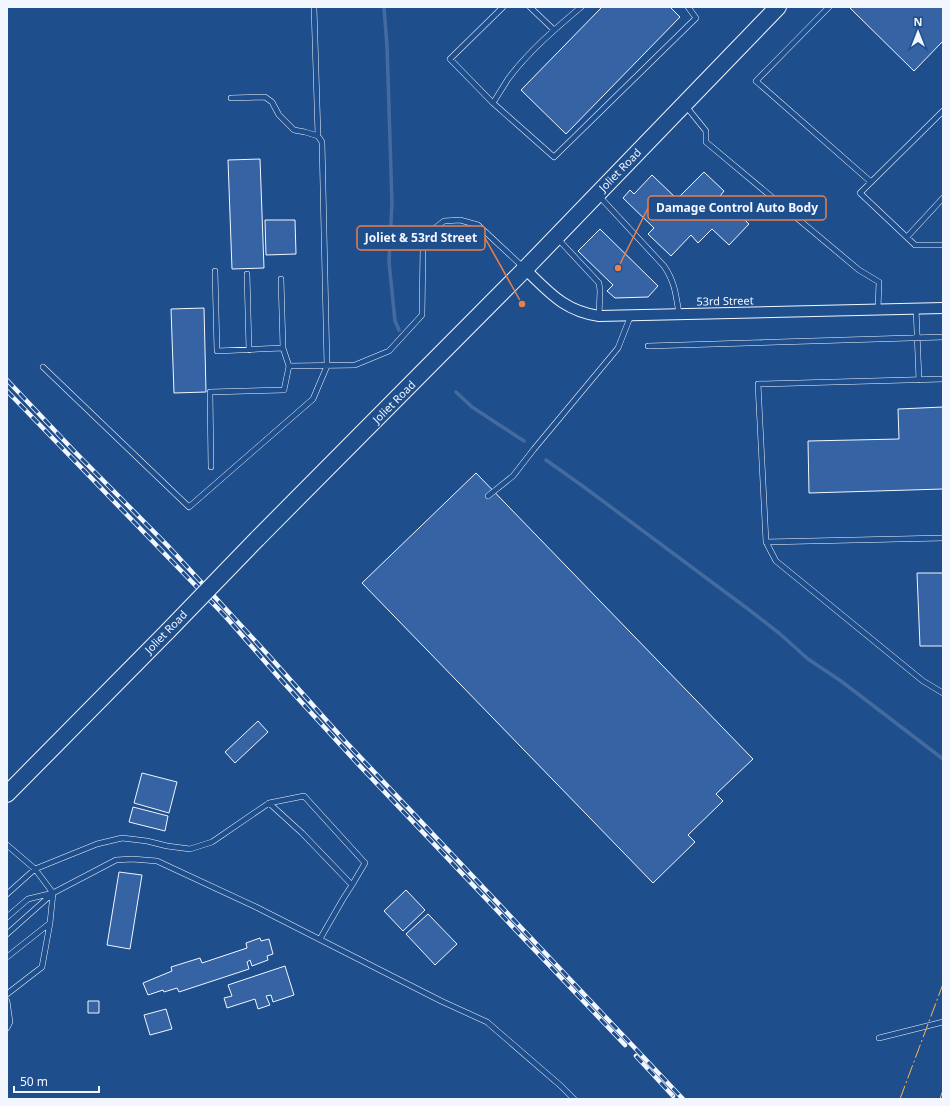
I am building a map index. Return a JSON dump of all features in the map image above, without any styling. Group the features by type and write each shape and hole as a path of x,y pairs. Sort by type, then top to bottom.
{"main road":[{"name":"Joliet Road","path":"7,794 525,269 778,7"}],"street":[{"name":"53rd Street","path":"525,269 561,302 586,314 599,316 943,308"}],"lane":[{"path":"44,368 189,507 313,399 327,366 322,142 318,136 314,7"},
{"path":"504,7 450,59 493,103 554,157 696,18 688,7"},
{"path":"530,7 554,30"},
{"path":"493,103 509,78 529,55 554,30 581,7"},
{"path":"829,7 756,81 871,182"},
{"path":"231,98 265,97 272,102 279,115 294,130 318,136"},
{"path":"685,104 706,131 706,142 859,270 879,282 878,309"},
{"path":"943,111 860,193 915,244 943,245"},
{"path":"597,194 664,266 672,277 676,289 679,314"},
{"path":"907,237 943,198"},
{"path":"290,366 355,365 389,351 422,315 423,247 430,232 444,222 460,220 478,225 525,269"},
{"path":"556,237 599,283 599,316"},
{"path":"215,271 217,351 283,348"},
{"path":"247,274 249,350"},
{"path":"211,467 210,392 284,390 290,366 283,348 281,279"},
{"path":"916,308 919,380"},
{"path":"488,496 513,476 618,348 631,316"},
{"path":"648,346 943,337"},
{"path":"943,379 758,384 766,542 776,561 924,681 943,693"},
{"path":"766,542 943,538"},
{"path":"7,894 35,869 97,844 122,838 190,849 212,842 269,804 304,796 364,863 320,939"},
{"path":"269,804 302,833 352,885"},
{"path":"7,845 35,869 52,893 50,923 42,966 7,994"},
{"path":"7,917 28,899 52,893 116,860 132,859 157,861 256,907 441,1001 486,1022 561,1086 574,1099"},
{"path":"7,934 52,893"},
{"path":"7,958 50,923"},
{"path":"7,1001 10,1022 7,1028"},
{"path":"879,1038 943,1022"}],"building":[{"path":"602,7 670,7 680,17 566,134 521,90"},
{"path":"849,7 943,7 943,41 914,71"},
{"path":"260,159 264,268 232,269 228,160"},
{"path":"704,172 724,191 720,196 749,224 729,245 712,229 698,243 691,235 671,256 648,234 654,228 623,198 630,190 634,194 652,175 677,199"},
{"path":"265,220 295,220 296,254 266,255"},
{"path":"600,229 658,286 648,297 615,298 607,291 613,285 578,251"},
{"path":"204,308 206,392 174,393 171,309"},
{"path":"943,407 943,489 809,493 808,441 899,439 898,409"},
{"path":"476,473 753,759 716,794 723,801 688,835 695,842 653,883 362,583"},
{"path":"917,573 943,573 943,646 920,646"},
{"path":"258,721 268,732 235,763 225,752"},
{"path":"142,773 177,782 169,813 134,803"},
{"path":"133,807 168,816 165,831 129,822"},
{"path":"119,872 142,875 130,949 107,945"},
{"path":"406,890 425,910 403,931 384,911"},
{"path":"428,914 457,944 435,965 406,934"},
{"path":"260,938 261,941 269,939 273,954 267,956 268,960 252,966 250,960 247,962 249,969 179,992 177,988 164,992 163,990 148,995 143,983 172,971 171,967 200,958 202,963 247,948 246,943"},
{"path":"285,966 294,995 273,1002 271,995 266,996 270,1005 258,1009 255,999 227,1008 224,998 232,996 228,985"},
{"path":"88,1001 99,1001 99,1013 88,1013"},
{"path":"166,1009 172,1029 150,1035 144,1015"}],"waterway":[{"path":"384,7 387,46 392,203 389,262 395,321 399,330"},
{"path":"456,392 472,407 524,441"},
{"path":"546,460 748,609 779,633 808,659 841,681 943,759"}],"railway":[{"path":"7,380 75,452 168,546 344,740 683,1099"},
{"path":"7,391 225,616 358,764 625,1045"},
{"path":"636,1056 673,1096"}],"power":[{"path":"900,1099 943,984"},
{"path":"940,1099 943,1090"}],"place":[{"name":"Damage Control Auto Body","path":"618,268"},
{"name":"Joliet & 53rd Street","path":"522,304"}]}
